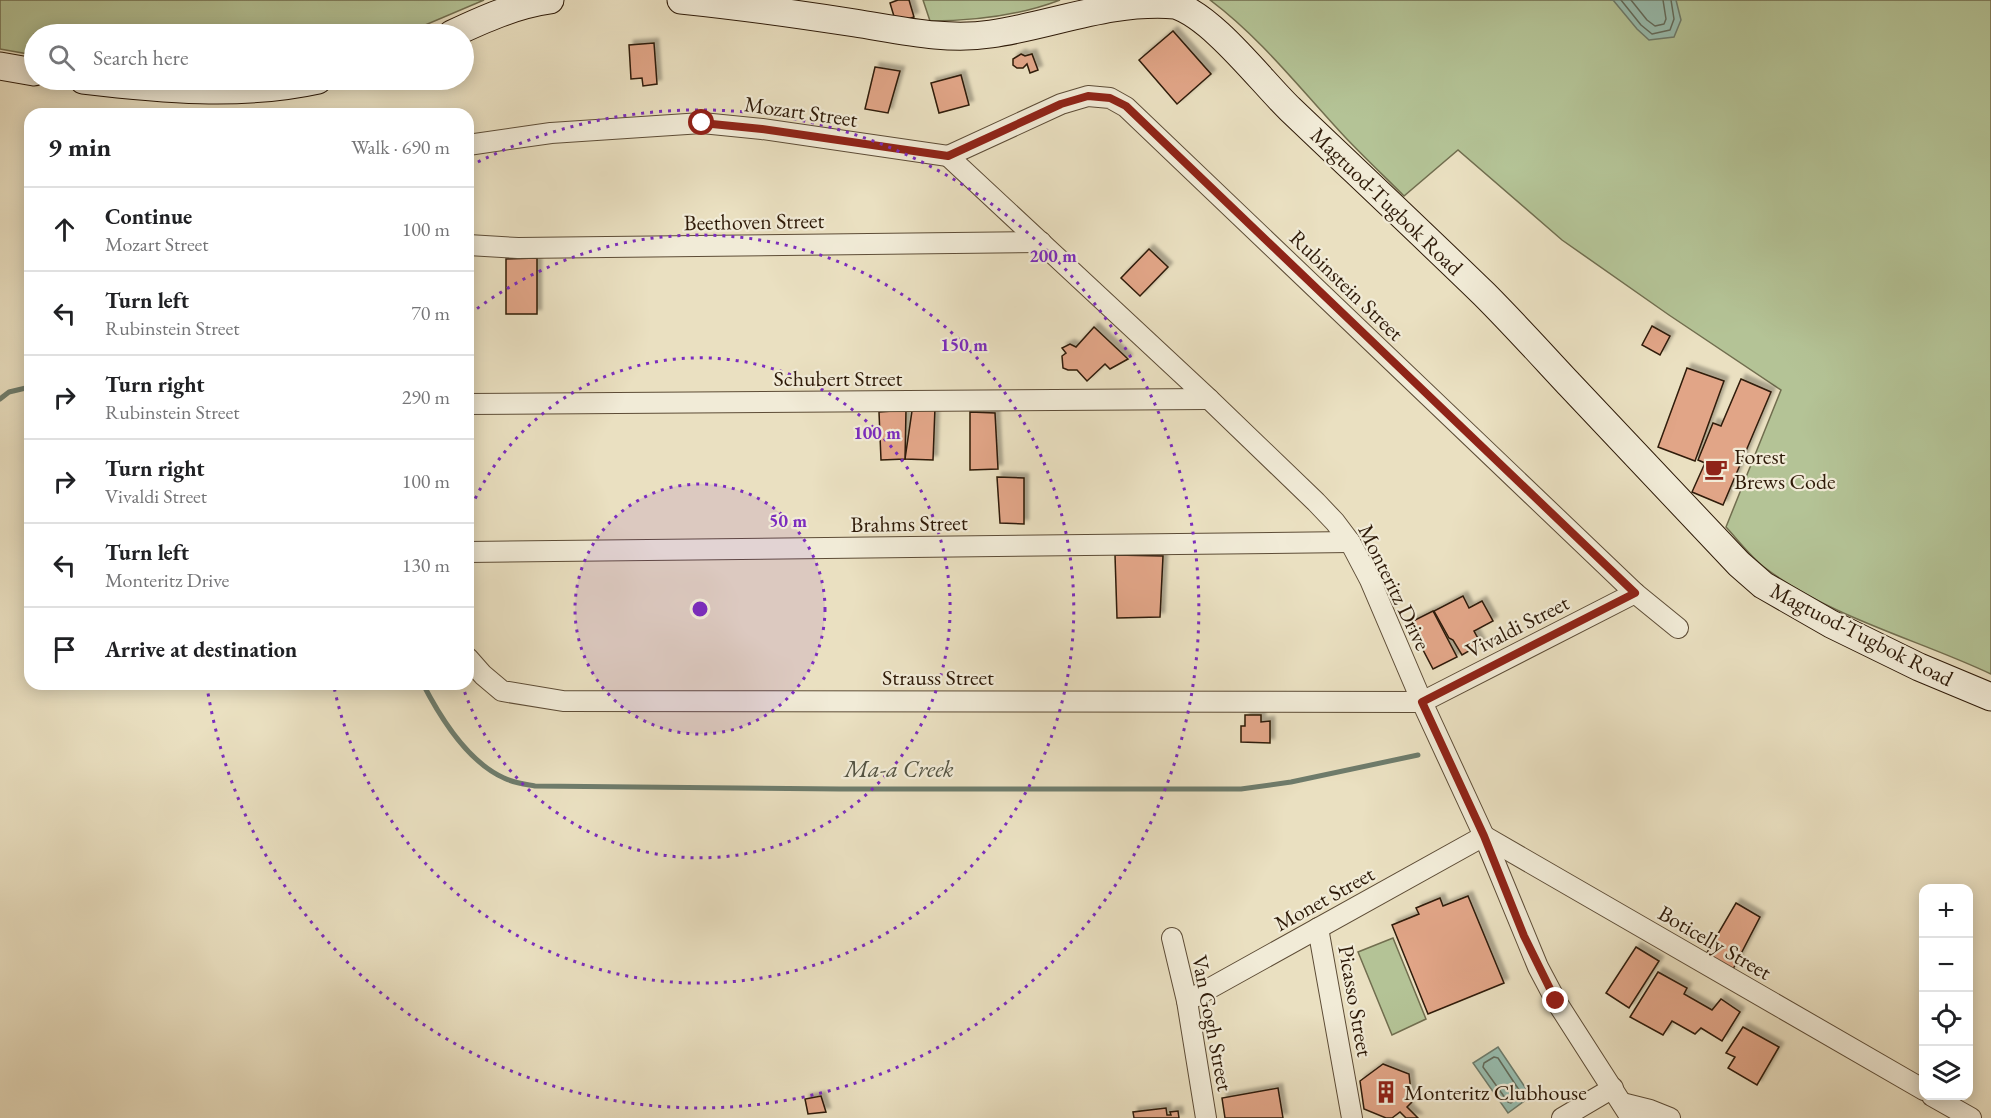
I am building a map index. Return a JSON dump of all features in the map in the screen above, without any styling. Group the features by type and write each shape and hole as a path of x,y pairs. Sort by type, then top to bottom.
{"main road":[{"path":"474,24 492,16 550,0"},
{"name":"Magtuod-Tugbok Road","path":"681,0 961,37 1002,32 1096,3 1126,0 1177,5 1214,30 1286,105 1486,296 1739,564 1763,585 1851,634 1919,667 1991,697"},
{"path":"0,66 24,70"}],"street":[{"name":"Rubinstein Street","path":"948,156 1061,104 1088,96 1110,98 1126,106 1635,593 1678,628"},
{"name":"Mozart Street","path":"474,144 551,132 702,123 762,129 948,156"},
{"name":"Monteritz Drive","path":"948,156 1209,399 1316,502 1350,542 1370,580 1422,702 1484,836 1538,967 1556,1001 1622,1103"},
{"name":"Beethoven Street","path":"474,245 529,248 1041,242"},
{"name":"Schubert Street","path":"474,404 1209,399"},
{"name":"Brahms Street","path":"474,552 1350,542"},
{"name":"Vivaldi Street","path":"1422,702 1635,593"},
{"name":"Strauss Street","path":"474,665 502,691 563,701 1422,702"},
{"name":"Monet Street","path":"1187,1001 1484,836"},
{"name":"Boticelly Street","path":"1484,836 1919,1088"},
{"name":"Picasso Street","path":"1318,928 1352,1118"},
{"name":"Van Gogh Street","path":"1172,938 1187,1001 1206,1118"},
{"path":"1940,1100 1971,1118"},
{"path":"1562,1118 1622,1103 1670,1118"}],"shaded area":[{"path":"0,0 484,0 428,24 24,24 24,53 0,49"},
{"path":"923,0 1060,0 1028,10 996,16 930,21"},
{"path":"1210,0 1991,0 1991,674 1816,600 1789,585 1764,567 1726,527 1781,390 1562,240 1458,150 1404,196 1345,137 1264,48"},
{"path":"1393,938 1426,1019 1392,1035 1358,952"}],"water":[{"path":"1613,0 1676,0 1681,20 1674,37 1649,40"},
{"path":"1498,1047 1531,1096 1508,1113 1473,1063"}],"building":[{"path":"909,0 914,17 896,23 890,3"},
{"path":"1173,31 1211,74 1177,104 1139,60"},
{"path":"654,43 657,84 643,86 642,78 631,79 629,45"},
{"path":"1021,54 1025,56 1032,54 1038,70 1030,73 1027,64 1023,68 1013,65 1013,59"},
{"path":"875,67 900,71 888,113 865,109"},
{"path":"961,75 969,105 939,113 931,83"},
{"path":"1149,249 1168,267 1140,296 1121,278"},
{"path":"537,258 537,314 506,314 506,259"},
{"path":"1652,326 1670,336 1660,355 1642,345"},
{"path":"1094,327 1128,359 1110,369 1105,364 1087,381 1077,370 1063,368 1062,356 1066,353 1062,348 1070,344 1076,347"},
{"path":"1687,368 1724,381 1695,461 1658,447"},
{"path":"1741,379 1771,392 1723,505 1692,492 1705,463 1698,460 1713,423 1721,426"},
{"path":"935,407 933,460 905,459 912,411"},
{"path":"906,410 905,459 881,460 879,412"},
{"path":"970,412 995,413 998,469 970,470"},
{"path":"997,477 1024,478 1024,524 1000,523"},
{"path":"1115,555 1163,556 1160,617 1117,618"},
{"path":"1463,596 1469,608 1482,601 1493,621 1474,631 1481,644 1462,655 1453,640 1449,638 1434,611"},
{"path":"1433,611 1457,657 1433,669 1409,623"},
{"path":"1245,715 1261,715 1261,722 1270,721 1270,743 1241,742 1241,726 1245,726"},
{"path":"1468,896 1504,983 1428,1014 1392,925 1419,914 1416,908 1440,898 1443,906"},
{"path":"1736,903 1760,917 1732,971 1705,956"},
{"path":"1636,947 1659,961 1629,1008 1606,993"},
{"path":"1658,972 1687,988 1684,994 1712,1010 1721,999 1740,1012 1722,1041 1701,1028 1695,1034 1672,1021 1663,1035 1630,1017"},
{"path":"1743,1027 1779,1047 1757,1085 1728,1068 1735,1057 1726,1053"},
{"name":"Monteritz Clubhouse","path":"1383,1064 1409,1074 1412,1102 1407,1107 1418,1118 1406,1118 1400,1112 1392,1118 1386,1118 1364,1109 1360,1081"},
{"path":"1278,1088 1283,1118 1225,1118 1222,1098"},
{"path":"821,1096 826,1112 808,1114 805,1099"},
{"path":"1166,1108 1167,1115 1178,1111 1179,1118 1134,1118 1133,1112"}],"waterway":[{"name":"Ma-a Creek","path":"0,399 9,392 24,388"},
{"name":"Ma-a Creek","path":"426,690 456,737 479,761 508,780 535,786 1241,789 1291,782 1418,755"}],"place":[{"name":"Forest Brews Code","path":"1716,469"},
{"name":"Monteritz Clubhouse","path":"1386,1092"}],"route":[{"path":"702,123 762,129 948,156 1061,104 1088,96 1110,98 1126,106 1635,593 1422,702 1484,836 1524,936 1556,1001"}]}
